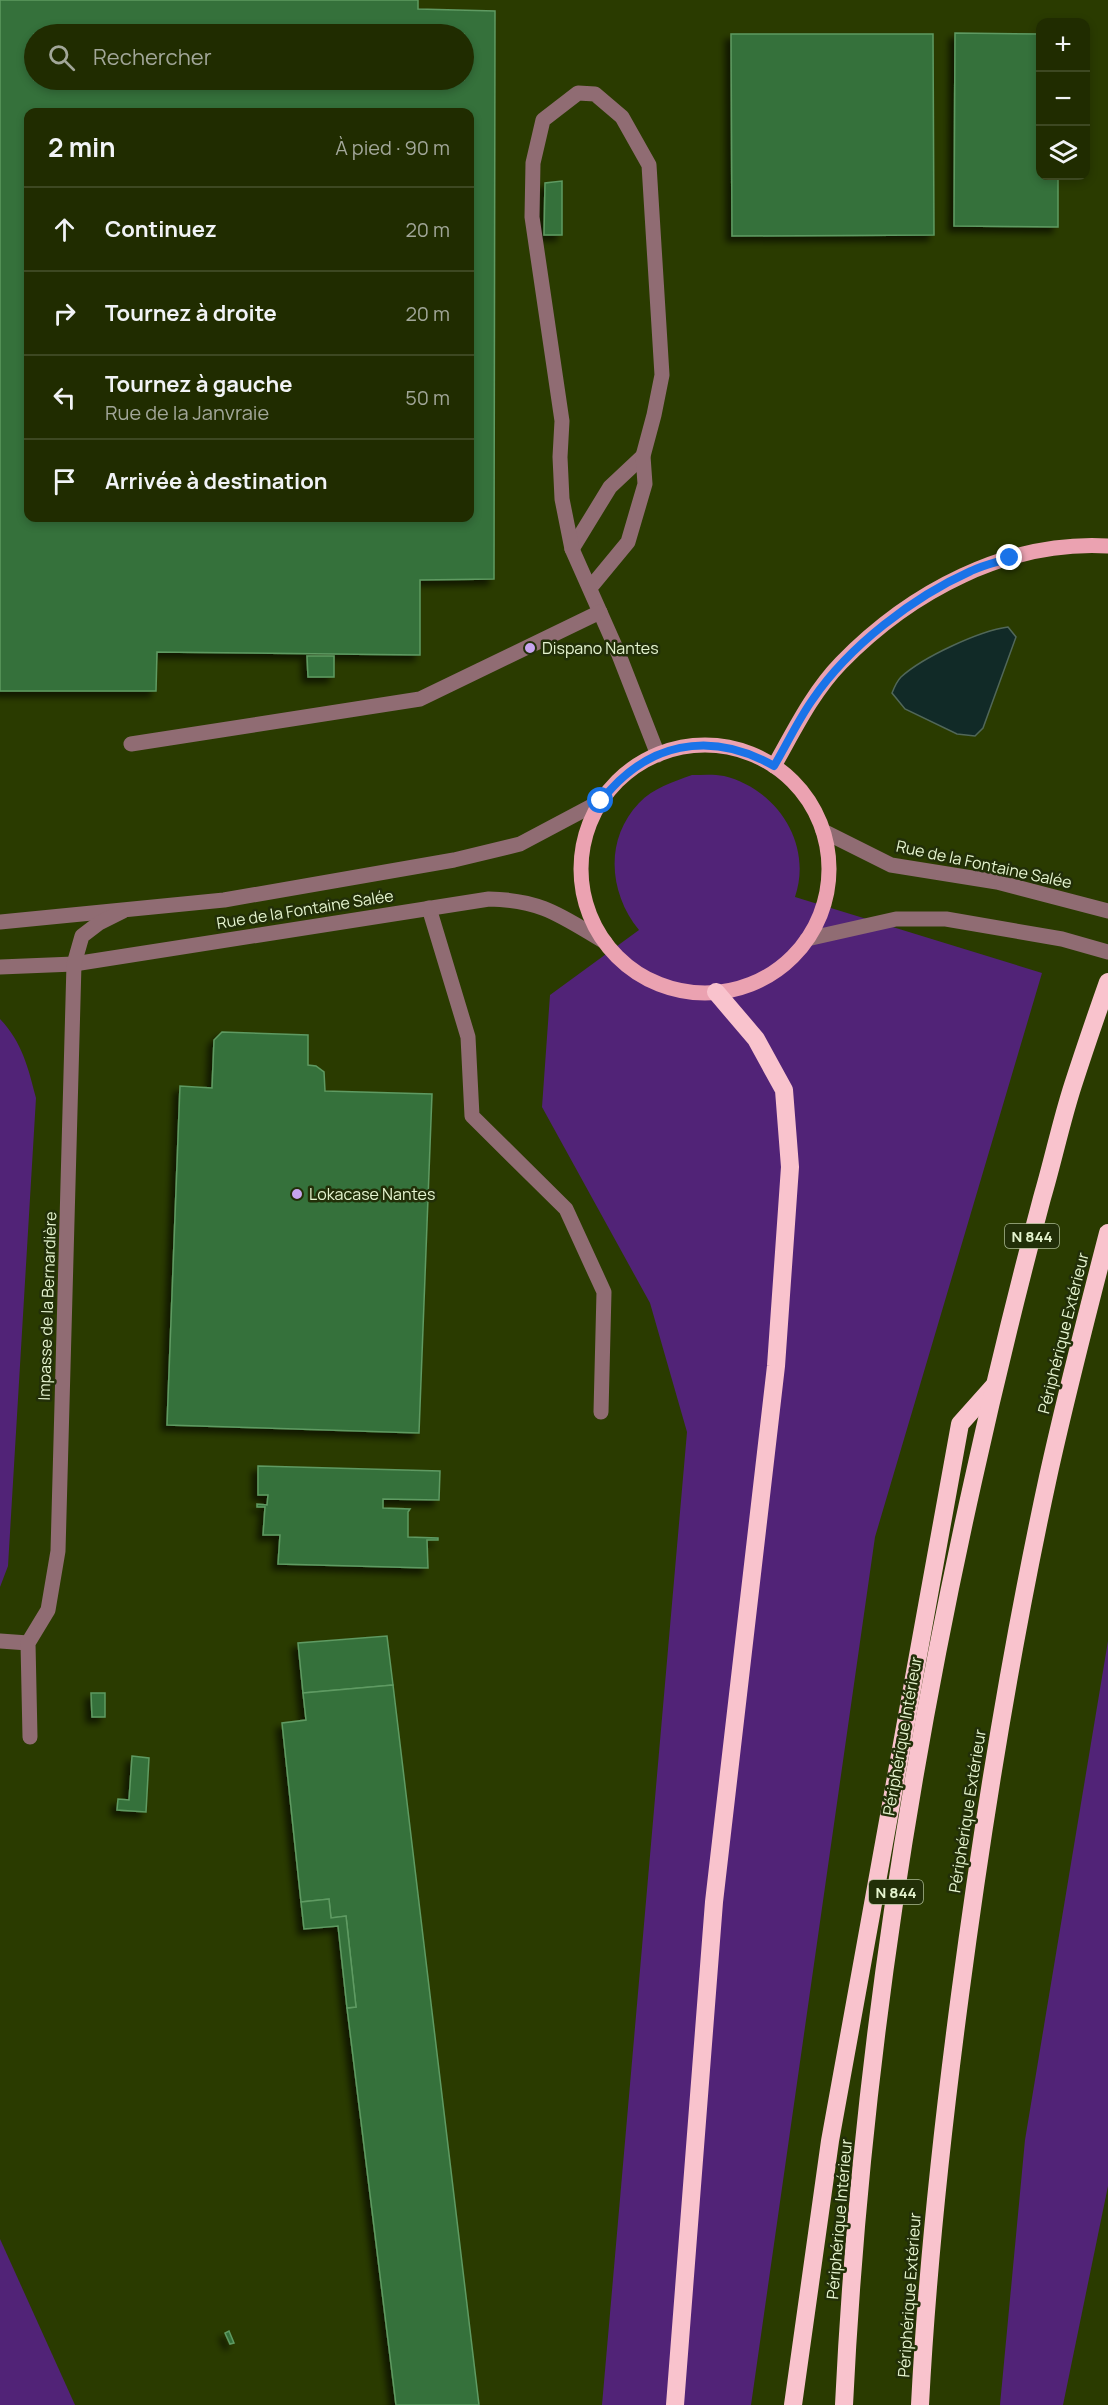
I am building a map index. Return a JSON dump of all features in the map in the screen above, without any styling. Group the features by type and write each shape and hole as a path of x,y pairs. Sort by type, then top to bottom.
{"highway":[{"name":"Périphérique Intérieur","path":"844,2405 847,2344 867,2119 882,1987 948,1593 994,1386 1072,1087 1108,982"},
{"path":"675,2405 714,1902 776,1366 790,1167 784,1090 756,1039 716,992"},
{"name":"Périphérique Extérieur","path":"920,2405 937,2186 977,1866 1007,1682 1031,1557 1067,1392 1108,1233"},
{"path":"793,2405 830,2141 960,1424 994,1386"}],"main road":[{"path":"774,766 813,699 840,664 873,635 932,592 974,569 1010,558 1051,548 1108,546"},
{"path":"712,745 745,752 774,766 793,782 809,801 823,831 828,864 826,896 815,926 807,939 786,962 767,976 746,986 716,992 697,993 662,985 631,968 605,942 589,913 584,897 581,864 587,831 601,801 635,766 680,748 712,745"}],"street":[{"path":"590,588 628,542 645,484 642,456 654,415 662,375 649,165 622,117 595,94 578,93 543,120 533,163 532,217 562,421 560,458 562,499 572,549 658,755"},
{"path":"572,549 610,487 642,456"},
{"path":"131,744 420,699 600,612"},
{"name":"Rue de la Fontaine Salée","path":"0,922 224,900 454,860 520,844 601,801"},
{"name":"Rue de la Fontaine Salée","path":"823,831 891,865 997,882 1108,911"},
{"name":"Rue de la Fontaine Salée","path":"0,968 74,964 489,899 516,899 547,908 605,942"},
{"path":"429,908 468,1037 472,1116 566,1209 604,1292 601,1412"},
{"name":"Impasse de la Bernardière","path":"28,1642 48,1610 58,1551 74,964 82,936 99,923 123,911"},
{"path":"807,939 896,919 946,919 1062,939 1108,952"},
{"path":"0,1641 28,1642 30,1737"}],"shaded area":[{"path":"692,775 720,775 743,783 760,793 775,806 794,839 799,858 799,877 795,897 1042,973 875,1537 751,2405 602,2405 687,1432 650,1303 542,1107 550,995 639,930 621,900 617,883 615,866 620,833 639,803 651,793"},
{"path":"0,1019 19,1046 36,1098 8,1566 0,1587"},
{"path":"1108,1641 1108,2186 1063,2405 1000,2405 1025,2140"},
{"path":"0,2239 75,2405 0,2405"}],"water":[{"path":"1008,627 1016,637 983,728 975,736 957,734 905,709 892,693 901,677 937,653 967,639"}],"building":[{"path":"0,0 418,0 418,9 495,11 494,579 420,580 420,655 157,652 156,691 0,691"},
{"path":"955,33 1036,34 1036,180 1058,180 1058,227 954,226"},
{"path":"731,34 933,34 934,235 732,236"},
{"path":"562,181 562,235 544,235 545,183"},
{"path":"307,656 334,656 334,677 308,677"},
{"path":"222,1032 308,1035 308,1065 316,1066 324,1072 325,1091 432,1094 419,1433 167,1425 180,1086 212,1088 214,1040"},
{"path":"258,1466 440,1471 439,1500 383,1499 383,1508 410,1509 408,1537 438,1538 438,1540 427,1540 428,1568 278,1564 280,1535 263,1535 265,1507 257,1507 257,1504 267,1505 268,1495 258,1495"},
{"path":"387,1636 393,1685 303,1693 298,1643"},
{"path":"393,1685 479,2405 396,2405 347,2008 356,2007 346,1916 331,1918 329,1899 301,1902 282,1723 306,1720 303,1693"},
{"path":"91,1693 105,1693 105,1717 92,1717"},
{"path":"132,1756 149,1758 146,1812 117,1810 118,1799 129,1800"},
{"path":"329,1899 331,1918 346,1916 356,2007 347,2008 338,1926 304,1929 301,1902"},
{"path":"229,2331 234,2343 230,2344 225,2333"}],"place":[{"name":"Dispano Nantes","path":"530,648"},
{"name":"Lokacase Nantes","path":"297,1194"}],"route":[{"path":"601,801 635,766 649,758 680,748 712,745 729,747 760,758 774,766 813,699 840,664 873,635 941,586 974,569 1010,558"}]}
